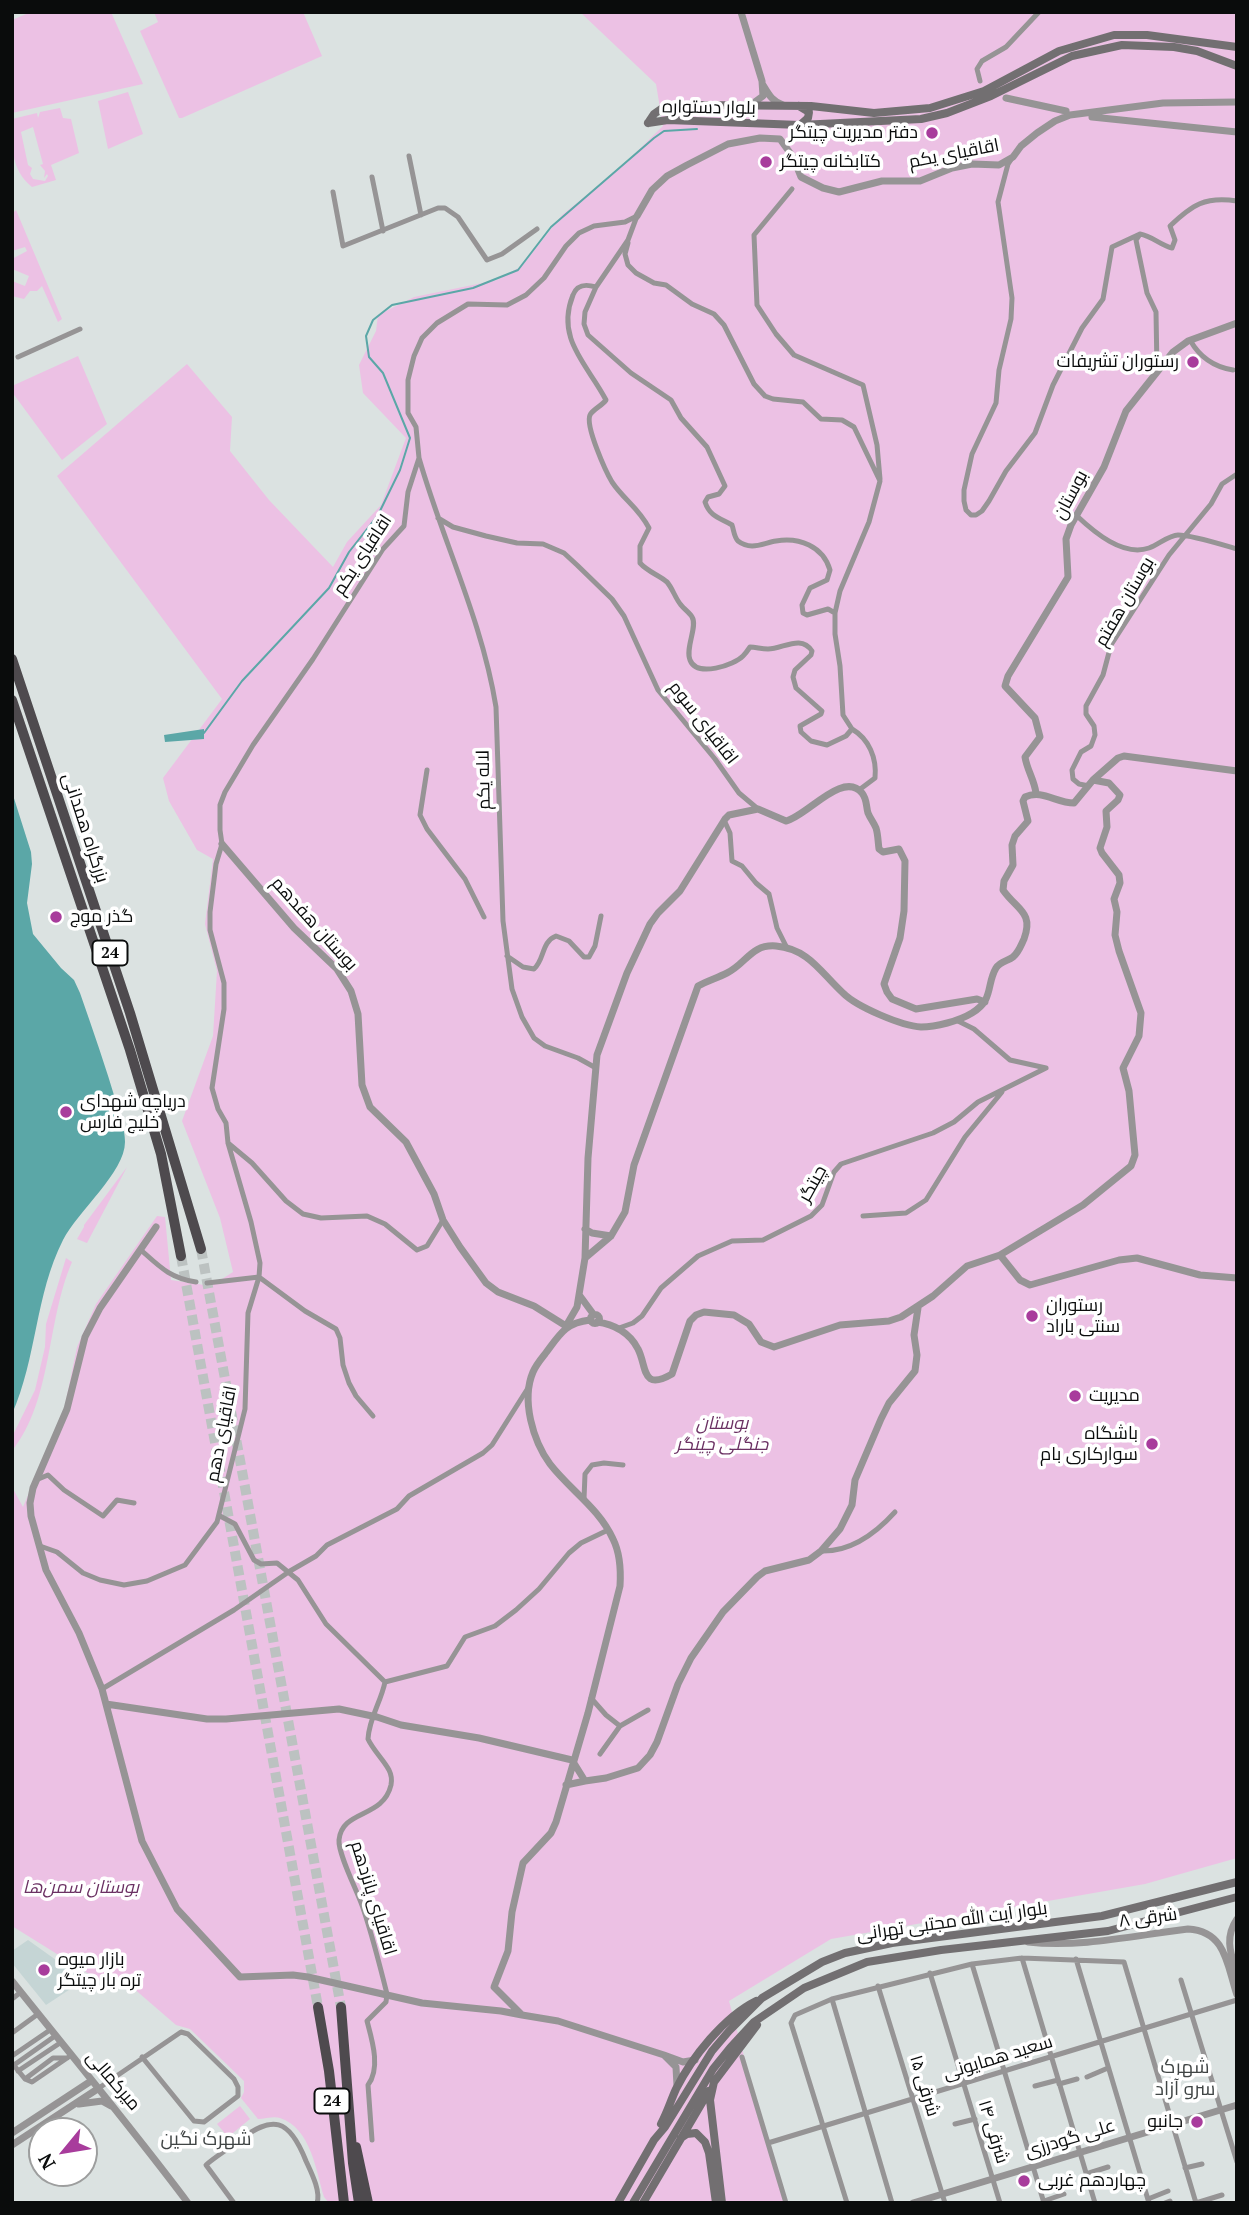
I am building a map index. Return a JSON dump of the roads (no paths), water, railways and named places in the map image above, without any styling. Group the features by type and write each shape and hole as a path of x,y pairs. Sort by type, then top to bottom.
{"highway":[{"name":"بزرگراه همدانی","path":"12,659 130,1013 201,1249"},
{"name":"بزرگراه همدانی","path":"12,700 138,1076 161,1154 181,1256"},
{"name":"24","path":"318,2007 329,2071 344,2201"},
{"name":"24","path":"341,2007 353,2163 359,2203"},
{"path":"351,2122 368,2203"}],"main road":[{"name":"بلوار دستواره","path":"1237,47 1147,35 1114,35 1059,51 984,91 930,108 874,113 797,106 664,107 654,114 648,123 668,120 800,125 921,119 947,113 991,96 1072,56 1122,45 1161,46 1197,51 1237,66"},
{"path":"717,105 714,118 723,123"},
{"path":"797,106 808,112 808,118 800,125"},
{"name":"بلوار آیت الله مجتبی تهرانی","path":"618,2203 654,2140 665,2127 712,2051 762,1998 822,1962 845,1953 892,1943 1102,1916 1237,1882"},
{"name":"بلوار آیت الله مجتبی تهرانی","path":"633,2203 713,2069 754,2022 804,1988 867,1962 1108,1931 1237,1897"},
{"path":"982,1932 988,1936 984,1946"},
{"path":"654,2140 677,2087 696,2060 720,2029 742,2008 762,1998"},
{"path":"643,2203 714,2082 766,2013"},
{"path":"714,2082 710,2110 722,2203"},
{"path":"678,2140 692,2132 701,2135 705,2142 716,2203"}],"street":[{"path":"741,12 763,96 759,102 750,106"},
{"path":"980,81 977,69 982,61 1006,47 1039,12"},
{"path":"761,81 775,102 787,107"},
{"path":"1006,98 1066,111"},
{"name":"اقاقیای یکم","path":"774,140 779,139 786,145 802,177 839,192 881,181 920,181 952,168 972,164 999,165 1013,157 1021,146 1037,133 1070,115 1163,103 1237,102"},
{"path":"1092,117 1237,132"},
{"path":"760,124 760,138"},
{"path":"774,125 774,140 760,138 728,144 667,176 652,190 637,216 628,240 625,254 628,265 644,279 666,285 692,304 714,314 724,325 754,384 765,396 803,402 821,419 842,420 854,428 880,481"},
{"path":"409,156 421,215"},
{"path":"1013,157 1008,164 998,202 1012,298 1011,319 999,370 996,404 972,454 964,490 964,501 971,514 982,511 1006,471 1035,433 1053,385 1082,328 1103,299 1112,247 1140,234 1172,248 1175,240 1170,226 1189,209 1199,202 1237,201"},
{"path":"372,177 383,231"},
{"path":"792,189 754,235 757,305 794,355 863,385 881,474 869,522 840,592 835,613 844,715 852,729 863,735 876,765 875,778 859,790"},
{"path":"333,192 343,246 438,208 451,211 487,260 502,254 537,229"},
{"name":"اقاقیای یکم","path":"228,1143 226,1123 218,1109 212,1088 222,1030 224,983 211,930 210,912 216,864 222,844 220,805 253,745 358,591 383,549 404,526 408,492 419,458 416,427 408,413 407,399 414,356 422,338 437,323 468,304 507,305 526,295 544,278 566,246 579,233 594,226 625,222 637,216"},
{"path":"1140,234 1136,240 1147,293 1156,312 1157,370"},
{"path":"628,240 596,286 585,312 584,324 588,335 631,373 671,400 681,418 707,447 725,486 719,494 708,497 705,502 712,515 732,525 735,537 742,543 761,546 789,539 815,547 822,554 830,570 827,580 810,588 802,605 803,613 807,615 828,609 835,613"},
{"path":"596,286 582,285 576,289 572,298 569,327 576,356 594,378 606,400 590,415 591,432 612,481 639,511 649,528 640,546 640,563 669,585 692,617 690,660 695,667 704,670 743,657 750,647 765,649 804,643 812,651 811,656 795,670 794,682 796,688 822,711 800,726 801,732 811,741 827,746 846,736 852,729"},
{"name":"بوستان","path":"1036,793 1034,779 1025,757 1040,737 1035,718 1005,686 1008,676 1068,577 1066,539 1071,525 1104,467 1126,411 1157,370 1172,352 1190,340 1237,323"},
{"path":"18,357 80,330"},
{"path":"1190,340 1198,352 1210,362 1223,369 1233,370"},
{"name":"لاله یکم","path":"419,458 481,637 496,707 503,921 517,1004 527,1029 534,1038 545,1046 596,1068"},
{"name":"بوستان هفتم","path":"1091,783 1079,784 1073,779 1072,770 1081,752 1091,746 1095,735 1094,726 1086,714 1086,706 1103,675 1111,645 1183,536 1211,504 1222,484 1237,474"},
{"path":"1077,516 1094,532 1111,542 1136,551 1147,549 1177,535 1237,549"},
{"name":"اقاقیای سوم","path":"438,518 453,527 517,543 543,544 564,553 612,598 624,616 658,690 715,759 739,793 758,809"},
{"path":"585,1258 611,1236 625,1212 634,1165 698,986 727,973 758,948 773,946 787,948 812,959 844,995 868,1009 918,1027 968,1016 985,1002 995,968 1018,952 1029,924 1003,890 1004,881 1013,864 1012,845 1015,835 1028,821 1023,801 1025,797 1036,793 1074,803 1091,783 1118,758 1124,756 1237,771"},
{"path":"427,770 420,815 428,830 466,879 484,917"},
{"path":"566,1326 594,1319 619,1328 640,1351 644,1372 648,1378 656,1380 672,1374 690,1321 704,1312 734,1315 743,1319 761,1342 774,1347 840,1325 888,1321 918,1308 967,1266 1000,1255 1083,1205 1131,1166 1135,1155 1124,1068 1139,1036 1140,1013 1115,935 1117,912 1114,899 1120,883 1119,875 1105,859 1100,848 1107,827 1105,811 1120,796 1118,790 1109,783 1091,783"},
{"path":"522,2015 494,1987 508,1951 512,1912 523,1863 551,1833 566,1785 620,1586 621,1572 618,1555 608,1530 584,1499 550,1464 543,1452 530,1418 529,1387 533,1371 566,1326 580,1296 585,1258 588,1158 597,1055 627,973 650,924 680,891 729,815 758,809 786,821 801,815 828,793 853,787 864,795 879,849 883,852 899,849 905,861 904,911 900,938 886,975 884,985 887,992 892,999 916,1009 977,999 985,1002"},
{"path":"724,820 730,834 732,861 742,866 769,894 777,928 787,948"},
{"name":"بوستان هفدهم","path":"222,844 294,928 337,969 351,991 358,1014 362,1085 370,1107 406,1142 433,1194 443,1220 460,1247 486,1283 498,1292 534,1306 566,1326"},
{"path":"507,956 523,967 534,969 542,960 546,944 556,936 569,941 584,957 589,957 595,946 601,916"},
{"name":"چیتگر","path":"619,1328 642,1316 661,1288 698,1256 732,1241 763,1240 811,1216 822,1205 834,1172 841,1164 933,1133 954,1122 978,1102 1046,1068 1010,1060 974,1029 955,1020"},
{"path":"863,1216 906,1213 926,1200 965,1138 1004,1090"},
{"path":"228,1143 252,1163 286,1201 303,1214 312,1217 366,1216 385,1224 417,1250 427,1247 443,1220"},
{"name":"اقاقیای دهم","path":"40,1546 57,1552 83,1573 100,1580 124,1585 136,1583 185,1565 220,1516 245,1409 248,1313 259,1277 260,1263 228,1143"},
{"path":"156,1227 91,1323 59,1433 36,1480 30,1503 46,1570 79,1633 102,1689 142,1841 177,1909 240,1977 300,1976 422,2003 558,2021 683,2062 696,2060"},
{"path":"585,1229 611,1236"},
{"path":"141,1250 170,1275 196,1282"},
{"path":"1000,1255 1020,1280 1030,1285 1119,1260 1137,1258 1200,1275 1237,1278"},
{"path":"207,1283 259,1277 305,1311 336,1329 349,1383 373,1416"},
{"path":"580,1296 594,1319"},
{"path":"566,1785 606,1778 638,1768 657,1742 678,1684 691,1658 723,1612 765,1571 800,1564 821,1552 846,1518 852,1505 855,1480 881,1419 915,1371 917,1364 914,1335 918,1308"},
{"path":"102,1689 234,1610 316,1556 327,1545 397,1508 409,1496 483,1452 496,1439 529,1387"},
{"path":"584,1499 585,1474 592,1465 623,1465"},
{"path":"36,1480 48,1475 64,1490 103,1516 117,1500 134,1503"},
{"path":"821,1552 835,1552 853,1545 872,1534 895,1512"},
{"path":"220,1516 235,1524 254,1560 277,1563 290,1571 326,1624 385,1682 447,1666 465,1637 495,1626 534,1595 569,1553 581,1543 608,1530"},
{"name":"اقاقیای پانزدهم","path":"385,1682 382,1697 372,1716 368,1739 390,1771 392,1782 384,1801 374,1810 350,1820 341,1830 338,1844 364,1911 387,1994"},
{"path":"591,1698 620,1726"},
{"path":"106,1704 206,1719 339,1709 401,1725 479,1738 572,1760 584,1781"},
{"path":"600,1754 620,1726 648,1710"},
{"path":"1237,1919 1229,1935 1229,1945 1237,1975"},
{"name":"۸ شرقی","path":"1020,1941 1043,1944 1188,1929 1201,1930 1215,1938 1221,1946 1237,1998"},
{"path":"1021,1958 1095,2203"},
{"path":"847,2203 791,2023 795,2015 832,1999 878,1986 972,1964 1021,1958 1124,1962 1196,2203 1222,2195"},
{"path":"1076,1959 1149,2201 1168,2191"},
{"path":"972,1964 1044,2202 1064,2194"},
{"name":"۱۴ شرقی","path":"930,1973 999,2203"},
{"path":"1181,1980 1237,2162"},
{"name":"میرکمالی","path":"12,1981 69,2057 120,2113 188,2203"},
{"name":"۱۵ شرقی","path":"878,1986 945,2203"},
{"path":"12,2000 21,1992"},
{"path":"372,2140 369,2085 374,2078 374,2052 367,2021 386,2002 387,1994"},
{"name":"سعید همایونی","path":"768,2143 1237,1998"},
{"path":"832,1999 892,2203"},
{"path":"12,2033 38,2014"},
{"path":"12,2145 75,2105 142,2057 178,2033 184,2032 234,2079 239,2087 238,2096 204,2122 194,2121 142,2057"},
{"path":"12,2056 55,2036"},
{"path":"55,2036 13,2064 25,2079 32,2082 69,2057"},
{"path":"18,2071 55,2036"},
{"path":"664,2054 676,2067 677,2087"},
{"path":"742,2057 786,2203"},
{"path":"959,2069 980,2062"},
{"path":"1087,2077 1108,2068"},
{"path":"1035,2086 1077,2078"},
{"path":"12,2133 91,2081"},
{"path":"75,2093 80,2097 75,2105"},
{"path":"75,2105 102,2101 120,2113"},
{"name":"علی گودرزی","path":"913,2203 1237,2105"},
{"path":"955,2124 975,2119"},
{"path":"234,2203 206,2165 255,2128 271,2124 288,2129 296,2139 311,2173 319,2198 317,2203"},
{"path":"1185,2168 1202,2164"},
{"path":"1086,2174 1108,2167"}],"water":[{"path":"204,729 204,739 165,742 164,735"},
{"name":"دریاچه شهدای خلیج فارس","path":"12,792 31,852 27,903 33,934 74,980 80,993 117,1105 125,1142 117,1166 70,1229 54,1261 41,1304 27,1371 12,1414"}],"waterway":[{"path":"204,733 242,681 329,588 349,552 378,515 400,470 410,438 383,373 369,357 366,336 373,320 392,305 473,288 518,270 551,227 654,138 664,131 697,129"}],"tunnel":[{"path":"201,1249 341,2007"},
{"path":"181,1256 318,2007"}],"place":[{"name":"دفتر مدیریت چیتگر","path":"932,133"},
{"name":"کتابخانه چیتگر","path":"766,162"},
{"name":"رستوران تشریفات","path":"1193,362"},
{"name":"گذر موج","path":"56,917"},
{"name":"دریاچه شهدای خلیج فارس","path":"66,1112"},
{"name":"رستوران سنتی باراد","path":"1032,1316"},
{"name":"مدیریت","path":"1075,1396"},
{"name":"باشگاه سوارکاری بام","path":"1152,1444"},
{"name":"بازار میوه تره بار چیتگر","path":"44,1970"},
{"name":"جانبو","path":"1197,2122"},
{"name":"چهاردهم غربی","path":"1024,2181"}],"district":[{"name":"شهرک سرو آزاد","path":"1185,2079"},
{"name":"شهرک نگین","path":"206,2140"}],"park label":[{"name":"بوستان جنگلی چیتگر","path":"722,1434"},
{"name":"بوستان سمن‌ها","path":"81,1888"}]}
